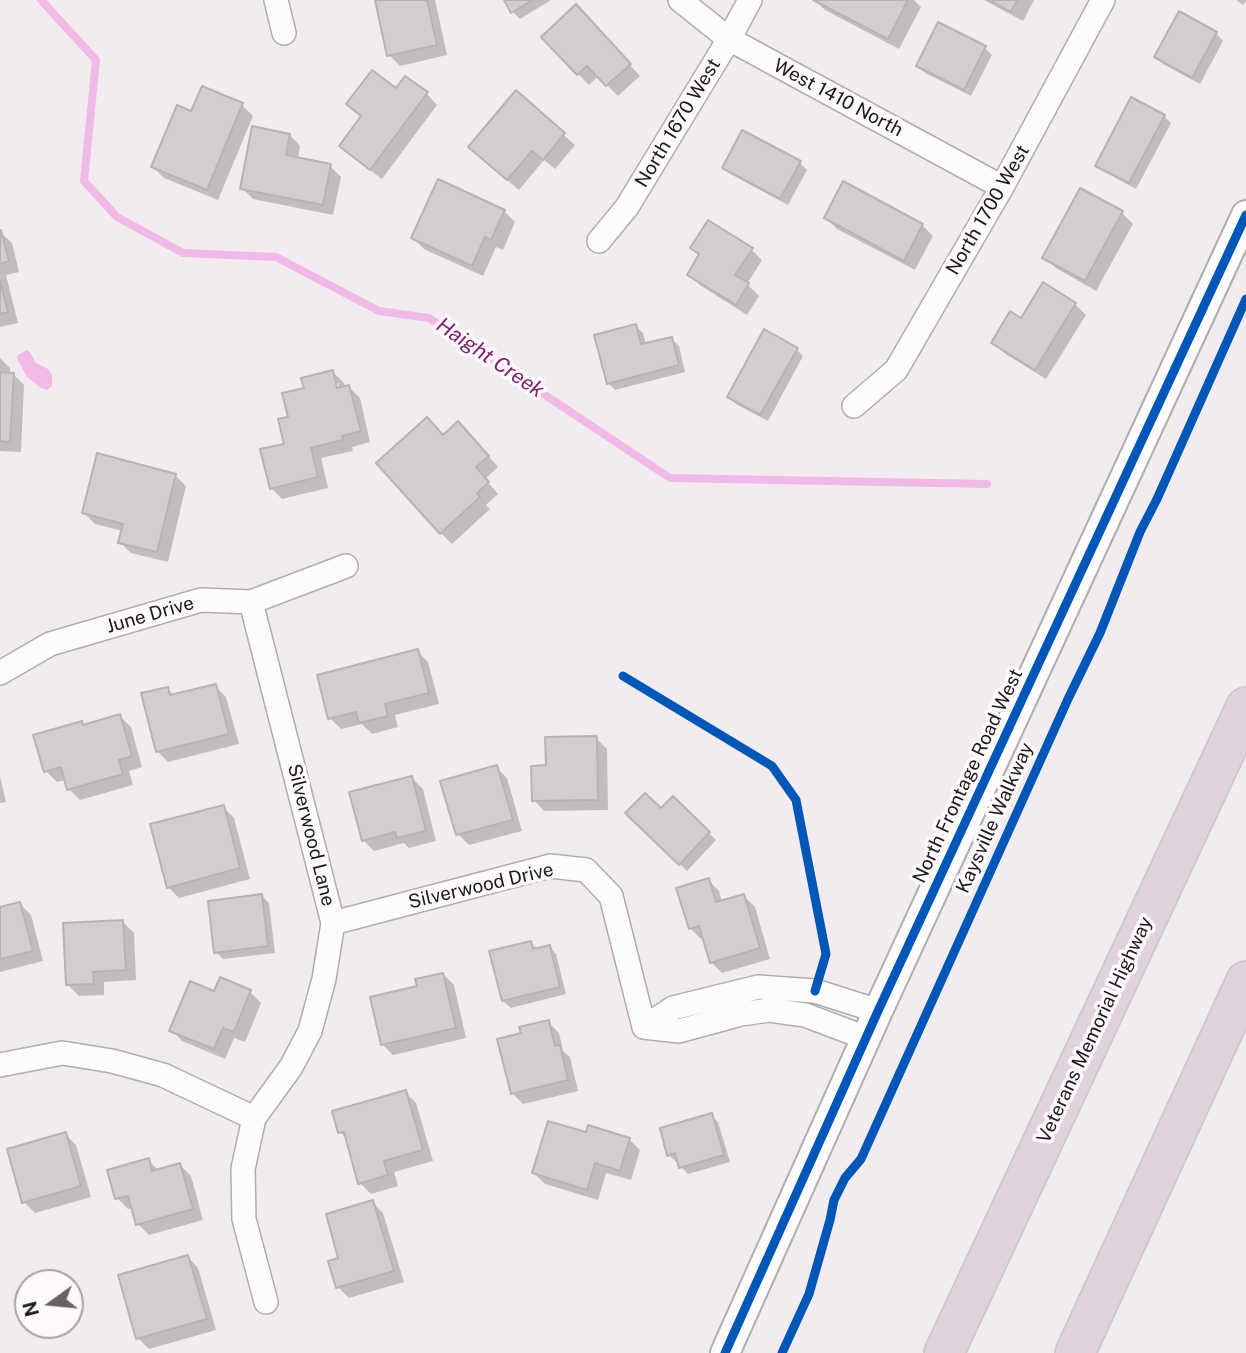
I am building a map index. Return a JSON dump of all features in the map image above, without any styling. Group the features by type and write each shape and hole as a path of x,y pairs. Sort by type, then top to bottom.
{"highway":[{"name":"Veterans Memorial Highway","path":"944,1353 1246,707"},
{"path":"1075,1353 1246,981"}],"street":[{"path":"276,0 284,33"},
{"name":"West 1410 North","path":"680,0 729,39 1002,187"},
{"name":"North 1670 West","path":"599,241 628,207 750,0"},
{"name":"North 1700 West","path":"854,406 896,370 1002,187 1103,0"},
{"name":"North Frontage Road West","path":"724,1353 878,1011 1246,215"},
{"name":"June Drive","path":"0,673 50,644 201,600 251,601 346,566"},
{"name":"Silverwood Lane","path":"251,601 333,923 324,979 310,1031 291,1067 254,1118 243,1169 244,1219 266,1302"},
{"name":"Silverwood Drive","path":"333,923 551,866 586,870 611,896 644,1027"},
{"path":"644,1027 673,1008 758,987 815,991 878,1011"},
{"path":"644,1027 679,1031 741,1014 769,1010 805,1016 866,1038"},
{"path":"0,1065 62,1053 112,1061 163,1075 254,1118"}],"shaded area":[{"path":"27,350 36,363 48,369 52,375 52,386 47,390 26,376 18,361 18,355"}],"building":[{"path":"375,0 427,0 437,45 387,56"},
{"path":"504,0 533,0 511,13"},
{"path":"813,0 908,0 888,39"},
{"path":"989,0 1017,0 1011,12"},
{"path":"576,4 631,64 606,86 587,66 577,75 541,37"},
{"path":"1179,11 1217,32 1192,78 1154,57"},
{"path":"938,22 986,46 964,90 916,66"},
{"path":"372,70 396,88 405,76 428,92 370,170 339,146 361,116 346,104"},
{"path":"202,86 243,103 207,190 151,167 177,105 191,111"},
{"path":"516,90 565,133 543,160 532,151 507,180 468,147"},
{"path":"1131,97 1165,115 1129,183 1095,166"},
{"path":"252,126 290,134 286,155 331,164 323,205 240,189"},
{"path":"742,130 801,161 780,199 722,168"},
{"path":"438,179 505,210 491,240 485,237 472,266 411,238"},
{"path":"843,181 923,224 904,261 824,218"},
{"path":"1080,188 1123,211 1085,281 1042,258"},
{"path":"708,220 753,248 735,275 749,283 736,305 687,275 699,254 690,248"},
{"path":"0,230 9,261 0,264"},
{"path":"0,281 8,312 0,314"},
{"path":"1043,282 1076,303 1035,370 991,343 1010,311 1021,318"},
{"path":"636,324 641,344 672,337 679,365 607,384 594,335"},
{"path":"764,329 798,348 760,415 727,397"},
{"path":"333,370 337,388 349,385 361,431 342,436 343,440 311,448 318,477 270,489 260,449 284,444 278,419 288,417 282,393 304,388 301,378"},
{"path":"0,372 14,373 10,442 0,441"},
{"path":"427,417 443,435 458,421 489,456 476,467 489,482 477,493 480,497 440,534 376,463"},
{"path":"97,453 176,474 157,552 118,543 123,524 82,513"},
{"path":"418,649 429,693 385,704 388,716 359,723 356,712 328,719 317,675"},
{"path":"216,684 229,734 156,752 141,693 168,687 170,695"},
{"path":"120,714 132,756 119,760 123,774 67,790 61,767 44,772 33,735 82,721 83,725"},
{"path":"597,736 598,800 532,801 531,766 546,765 545,737"},
{"path":"497,765 513,820 456,835 440,781"},
{"path":"412,776 426,831 397,838 395,832 362,841 349,792"},
{"path":"645,793 661,808 673,796 710,832 679,865 625,813"},
{"path":"224,805 240,868 167,888 150,824"},
{"path":"709,878 716,902 744,894 760,948 710,963 699,926 689,929 676,888"},
{"path":"262,894 268,946 214,953 208,901"},
{"path":"20,902 33,951 0,959 0,907"},
{"path":"123,920 126,970 93,972 94,984 66,985 63,923"},
{"path":"531,941 533,949 550,945 560,987 502,1001 489,951"},
{"path":"443,973 456,1028 381,1045 370,997 417,986 415,979"},
{"path":"220,977 251,990 234,1032 223,1028 214,1049 169,1031 190,981 214,991"},
{"path":"549,1020 555,1046 560,1045 568,1080 511,1094 497,1039 521,1033 519,1027"},
{"path":"406,1090 423,1150 384,1161 388,1175 358,1184 344,1132 338,1133 332,1111"},
{"path":"712,1113 724,1155 679,1168 675,1153 667,1156 660,1128"},
{"path":"548,1121 586,1132 588,1125 630,1138 620,1171 595,1163 587,1190 532,1173"},
{"path":"66,1132 81,1186 22,1203 7,1149"},
{"path":"149,1158 152,1171 180,1163 193,1209 136,1225 128,1196 115,1199 107,1170"},
{"path":"373,1200 394,1271 336,1288 328,1261 338,1258 326,1214"},
{"path":"188,1255 207,1319 136,1339 118,1275"}],"waterway":[{"name":"Haight Creek","path":"41,0 96,60 84,181 117,217 183,253 276,257 379,311 429,318 670,478 987,484"}],"cycle path":[{"name":"Kaysville Walkway","path":"725,1353 878,1011 1246,215"},
{"name":"Kaysville Walkway","path":"782,1353 809,1294 834,1200 845,1178 861,1159 1100,633 1140,532 1246,299"},
{"path":"623,676 772,766 796,800 826,954 815,991"}]}
